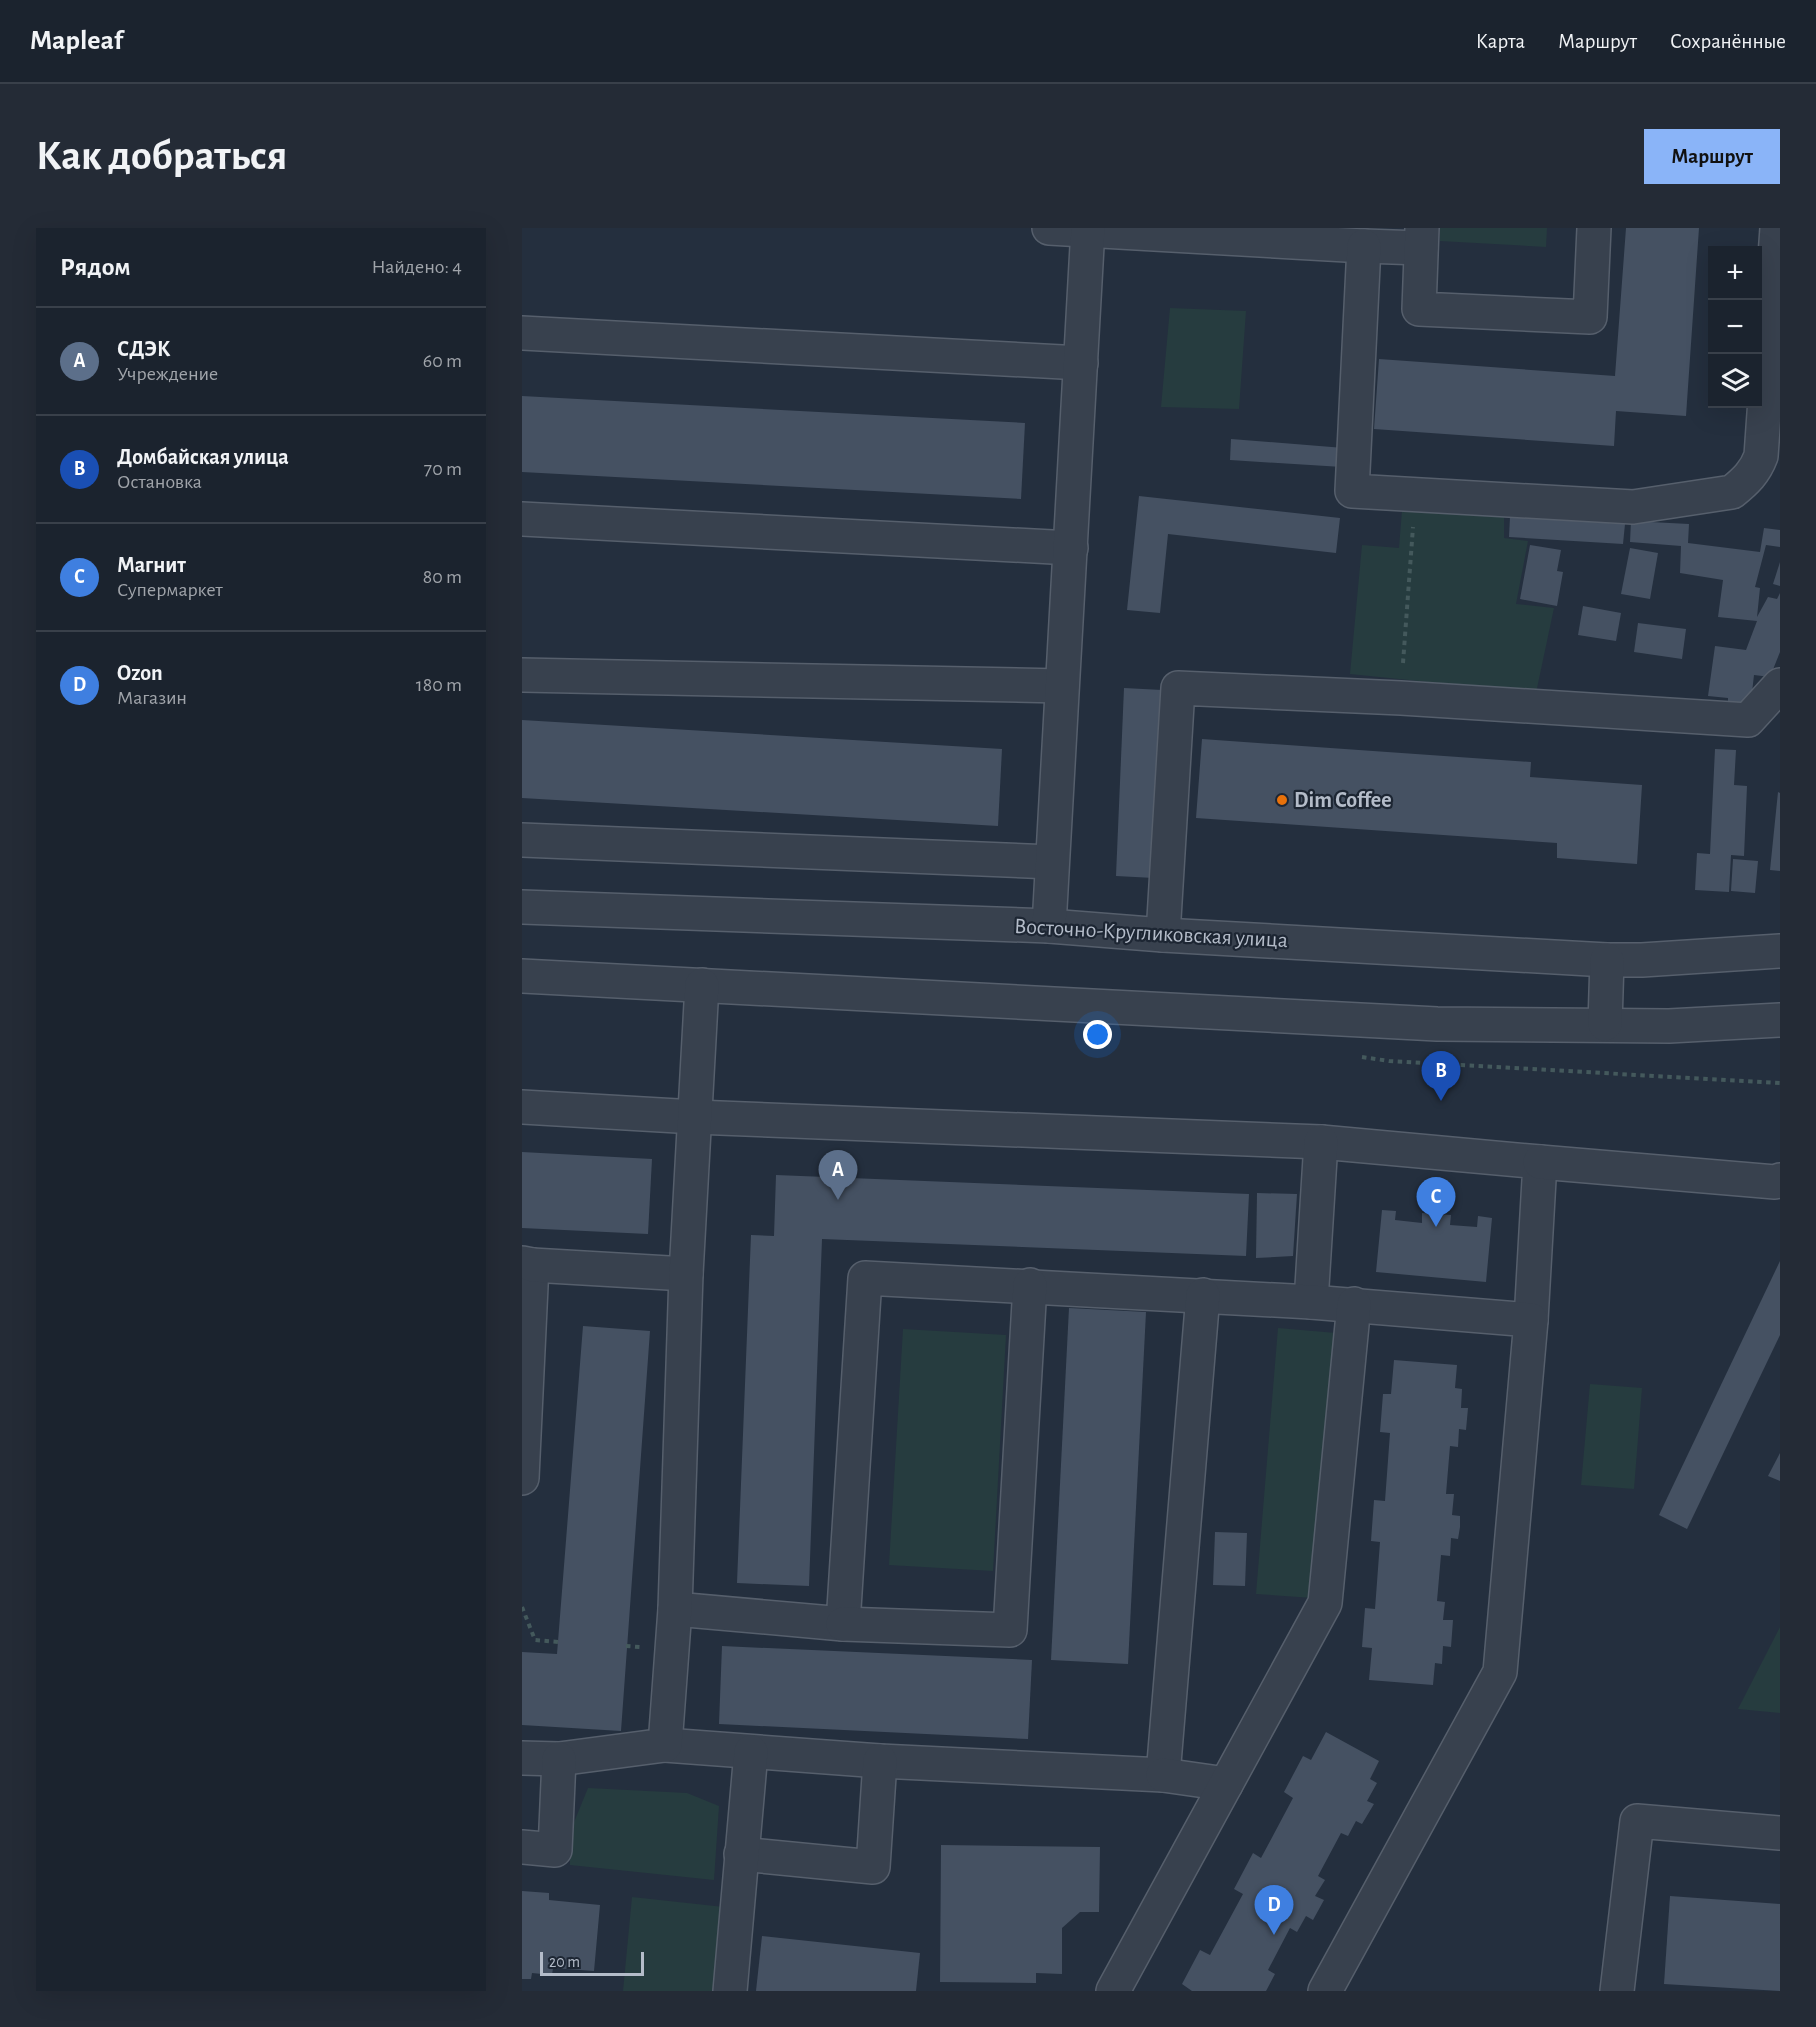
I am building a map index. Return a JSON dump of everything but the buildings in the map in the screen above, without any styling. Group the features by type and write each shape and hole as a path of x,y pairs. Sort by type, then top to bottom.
{"street":[{"path":"1049,228 1364,246 1422,238 1419,309 1590,317 1594,228"},
{"path":"1364,246 1352,491 1633,507 1732,492 1756,469 1761,456 1778,228"},
{"path":"1049,926 1088,229"},
{"path":"522,333 1081,363"},
{"path":"522,519 1071,548"},
{"path":"522,675 1062,686"},
{"path":"1163,935 1178,688 1401,698 1748,720 1780,685"},
{"path":"522,840 1052,862"},
{"name":"Восточно-Кругликовская улица","path":"522,907 1049,926 1163,935 1607,960 1642,960 1780,951"},
{"path":"1605,1024 1607,960"},
{"path":"522,976 1437,1024 1669,1026 1780,1020"},
{"path":"664,1745 675,1609 686,1274 702,986"},
{"path":"522,1107 695,1117 1321,1142 1775,1182 1780,1180"},
{"path":"1311,1302 1321,1142"},
{"path":"1325,1991 1500,1672 1531,1320 1540,1162"},
{"path":"522,1478 527,1264 686,1274"},
{"path":"843,1624 865,1278 1354,1304 1531,1320"},
{"path":"675,1609 843,1624 1010,1630 1030,1286"},
{"path":"1163,1775 1203,1295"},
{"path":"1113,1991 1326,1603 1354,1304"},
{"path":"522,1758 560,1759 664,1745 880,1761 1163,1775 1226,1784"},
{"path":"730,1991 751,1752"},
{"path":"522,1847 555,1850 560,1759"},
{"path":"741,1854 873,1867 880,1761"},
{"path":"1617,1991 1638,1821 1780,1833"}],"path":[{"path":"1401,698 1414,493"},
{"path":"522,1607 535,1640 559,1642"}],"green space":[{"path":"1440,228 1547,228 1546,247 1440,241"},
{"path":"1170,308 1246,311 1239,409 1161,407"},
{"path":"1402,510 1504,514 1504,538 1528,541 1516,604 1554,608 1536,693 1350,674 1362,545 1399,548"},
{"path":"1278,1328 1336,1333 1313,1598 1256,1594"},
{"path":"903,1329 1006,1335 993,1571 889,1565"},
{"path":"1590,1384 1642,1388 1634,1489 1581,1485"},
{"path":"1780,1627 1780,1713 1738,1709"},
{"path":"588,1788 687,1793 719,1806 714,1880 570,1865 570,1832"},
{"path":"632,1897 724,1907 718,1991 623,1991"}],"place":[{"name":"Dim Coffee","path":"1282,800"},
{"name":"Домбайская улица","path":"1441,1101"},
{"name":"СДЭК","path":"838,1200"},
{"name":"Магнит","path":"1436,1227"},
{"name":"Ozon","path":"1274,1935"}]}
